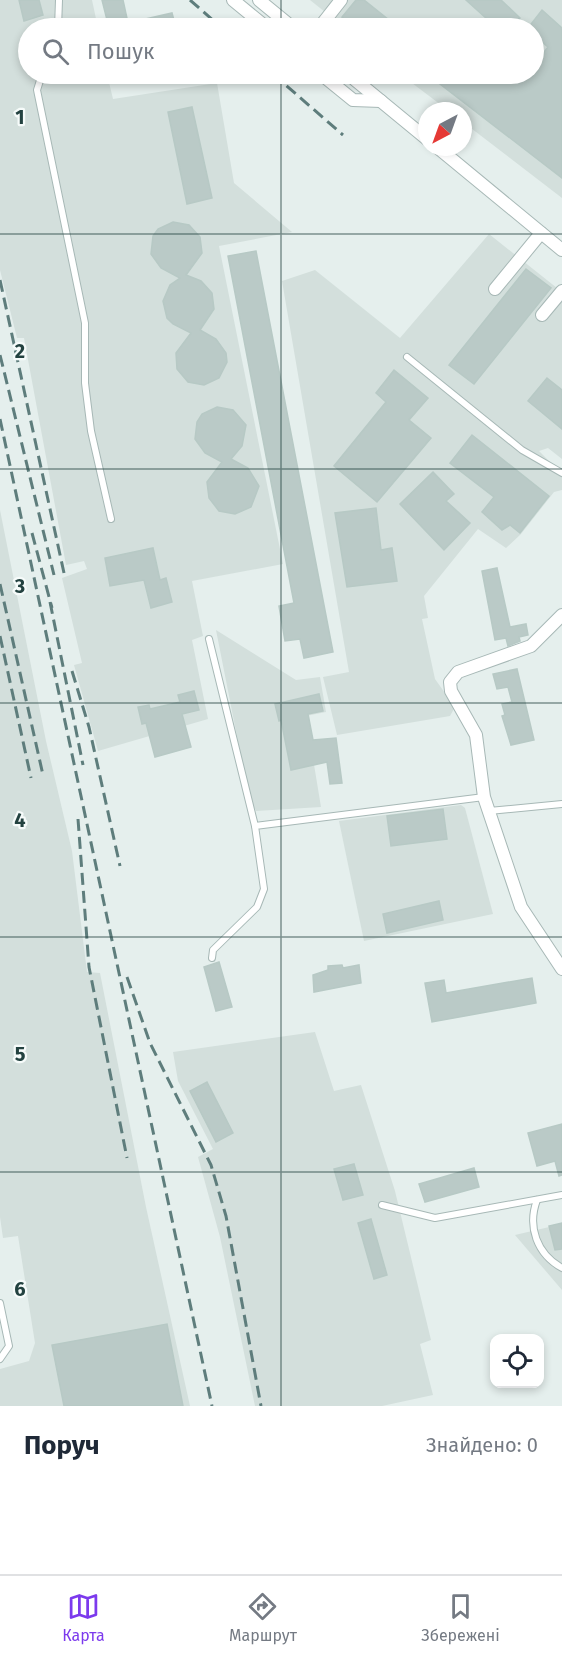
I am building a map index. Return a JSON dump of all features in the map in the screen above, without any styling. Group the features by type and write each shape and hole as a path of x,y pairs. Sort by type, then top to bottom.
{"street":[{"path":"233,0 255,18"},
{"path":"259,0 281,18"},
{"path":"327,18 341,0"},
{"path":"333,84 352,100 381,101"},
{"path":"360,84 418,132"},
{"path":"448,156 562,250"},
{"path":"495,289 541,233"},
{"path":"542,315 562,291"},
{"path":"562,615 531,646 458,672 450,682 451,691 476,735 484,797 521,907 562,969"}],"lane":[{"path":"58,18 59,0"},
{"path":"39,84 37,90 85,323 86,384 91,430 111,519"},
{"path":"407,357 522,450 562,473"},
{"path":"209,639 255,826 264,890 256,907 213,950 212,958"},
{"path":"255,826 421,803 484,797"},
{"path":"489,811 562,804"},
{"path":"382,1205 435,1218 562,1195"},
{"path":"537,1200 533,1211 533,1231 544,1253 562,1269"},
{"path":"0,1303 9,1346 0,1359"}],"shaded area":[{"path":"0,0 92,0 96,18 18,18 18,84 109,84 113,99 217,84 234,183 292,232 219,246 283,564 192,581 203,636 192,640 208,719 98,751 74,665 82,663 62,578 87,569 84,561 66,565 24,338 17,338 0,270"},
{"path":"310,0 562,0 562,198 472,129 472,102 437,102 413,84 544,84 544,18 332,18"},
{"path":"489,234 562,292 562,459 548,448 539,451 562,474 562,490 554,492 521,534 506,548 478,529 424,596 428,618 422,619 435,679 455,707 450,716 337,735 323,677 349,672 282,281 315,270 400,338"},
{"path":"0,510 46,741 72,851 87,972 100,973 146,1207 190,1406 0,1406 0,1369 29,1361 35,1343 18,1236 3,1238 0,1217"},
{"path":"216,630 296,680 320,677 326,712 306,716 321,807 256,811 249,797"},
{"path":"461,805 465,808 493,914 364,941 339,821"},
{"path":"315,1032 334,1091 361,1085 395,1191 431,1340 420,1344 433,1395 382,1406 255,1406 220,1237 198,1157 213,1149 178,1081 173,1052"},
{"path":"562,1224 562,1290 515,1235"}],"building":[{"path":"19,0 39,0 43,15 23,18"},
{"path":"102,0 123,0 127,18 106,18"},
{"path":"356,0 364,0 386,18 343,18"},
{"path":"466,0 501,0 520,18 486,18"},
{"path":"542,10 562,28 562,178 472,109 472,102 463,102 440,84 544,84 544,52 548,47 544,44 544,18 536,18"},
{"path":"172,13 173,18 150,18"},
{"path":"192,107 212,198 187,204 168,112"},
{"path":"173,222 189,225 200,237 202,253 186,275 201,281 212,293 214,309 200,330 216,339 226,353 227,362 219,378 204,385 188,382 177,369 176,353 191,333 173,324 167,318 163,301 170,285 180,278 161,268 151,254 153,236 158,229"},
{"path":"256,251 333,652 304,658 300,639 285,641 279,606 294,603 228,256"},
{"path":"526,269 551,288 474,384 449,365"},
{"path":"394,370 428,398 409,420 431,438 377,502 334,466 386,402 376,393"},
{"path":"547,378 562,390 562,429 528,401"},
{"path":"217,407 233,410 246,425 242,446 231,459 248,468 259,486 251,507 235,514 219,511 209,498 207,482 222,462 205,453 195,439 197,422 202,414"},
{"path":"472,435 549,496 520,533 510,525 502,530 482,512 494,497 450,463"},
{"path":"433,472 454,494 446,501 470,523 444,550 400,504"},
{"path":"376,508 381,550 392,548 397,581 347,587 335,513"},
{"path":"153,548 160,580 166,578 172,602 151,608 144,580 110,586 105,558"},
{"path":"497,568 510,627 526,624 528,635 519,637 520,641 508,646 506,638 495,640 482,571"},
{"path":"517,669 534,740 511,745 502,716 505,715 502,704 512,702 508,687 497,689 493,674"},
{"path":"194,691 199,710 182,714 191,747 155,757 146,723 142,724 138,707 149,705 150,709 180,702 178,695"},
{"path":"319,694 323,711 308,714 313,740 336,738 342,783 330,784 327,762 291,770 281,720 279,721 275,704"},
{"path":"443,809 447,839 391,846 387,816"},
{"path":"439,901 443,920 387,933 383,914"},
{"path":"219,962 232,1007 216,1011 204,967"},
{"path":"342,965 343,968 359,965 361,983 314,992 313,975 328,970 328,966"},
{"path":"532,978 536,1003 432,1022 425,983 444,980 446,993"},
{"path":"207,1082 233,1133 216,1142 190,1091"},
{"path":"562,1124 562,1175 559,1176 555,1161 537,1166 528,1133"},
{"path":"354,1164 363,1195 343,1200 334,1169"},
{"path":"474,1168 479,1187 425,1202 419,1184"},
{"path":"371,1219 387,1275 374,1279 358,1223"},
{"path":"562,1223 562,1249 555,1250 549,1226"},
{"path":"167,1324 183,1406 64,1406 52,1345"}],"railway":[{"path":"190,0 211,18"},
{"path":"284,84 343,135"},
{"path":"0,280 64,573"},
{"path":"0,355 54,575"},
{"path":"0,419 212,1406"},
{"path":"32,533 52,608"},
{"path":"0,584 43,775"},
{"path":"50,602 83,765"},
{"path":"0,636 31,778"},
{"path":"72,671 89,727 120,866"},
{"path":"78,819 89,967 127,1158"},
{"path":"127,977 150,1043 211,1165 226,1216 261,1406"}]}
